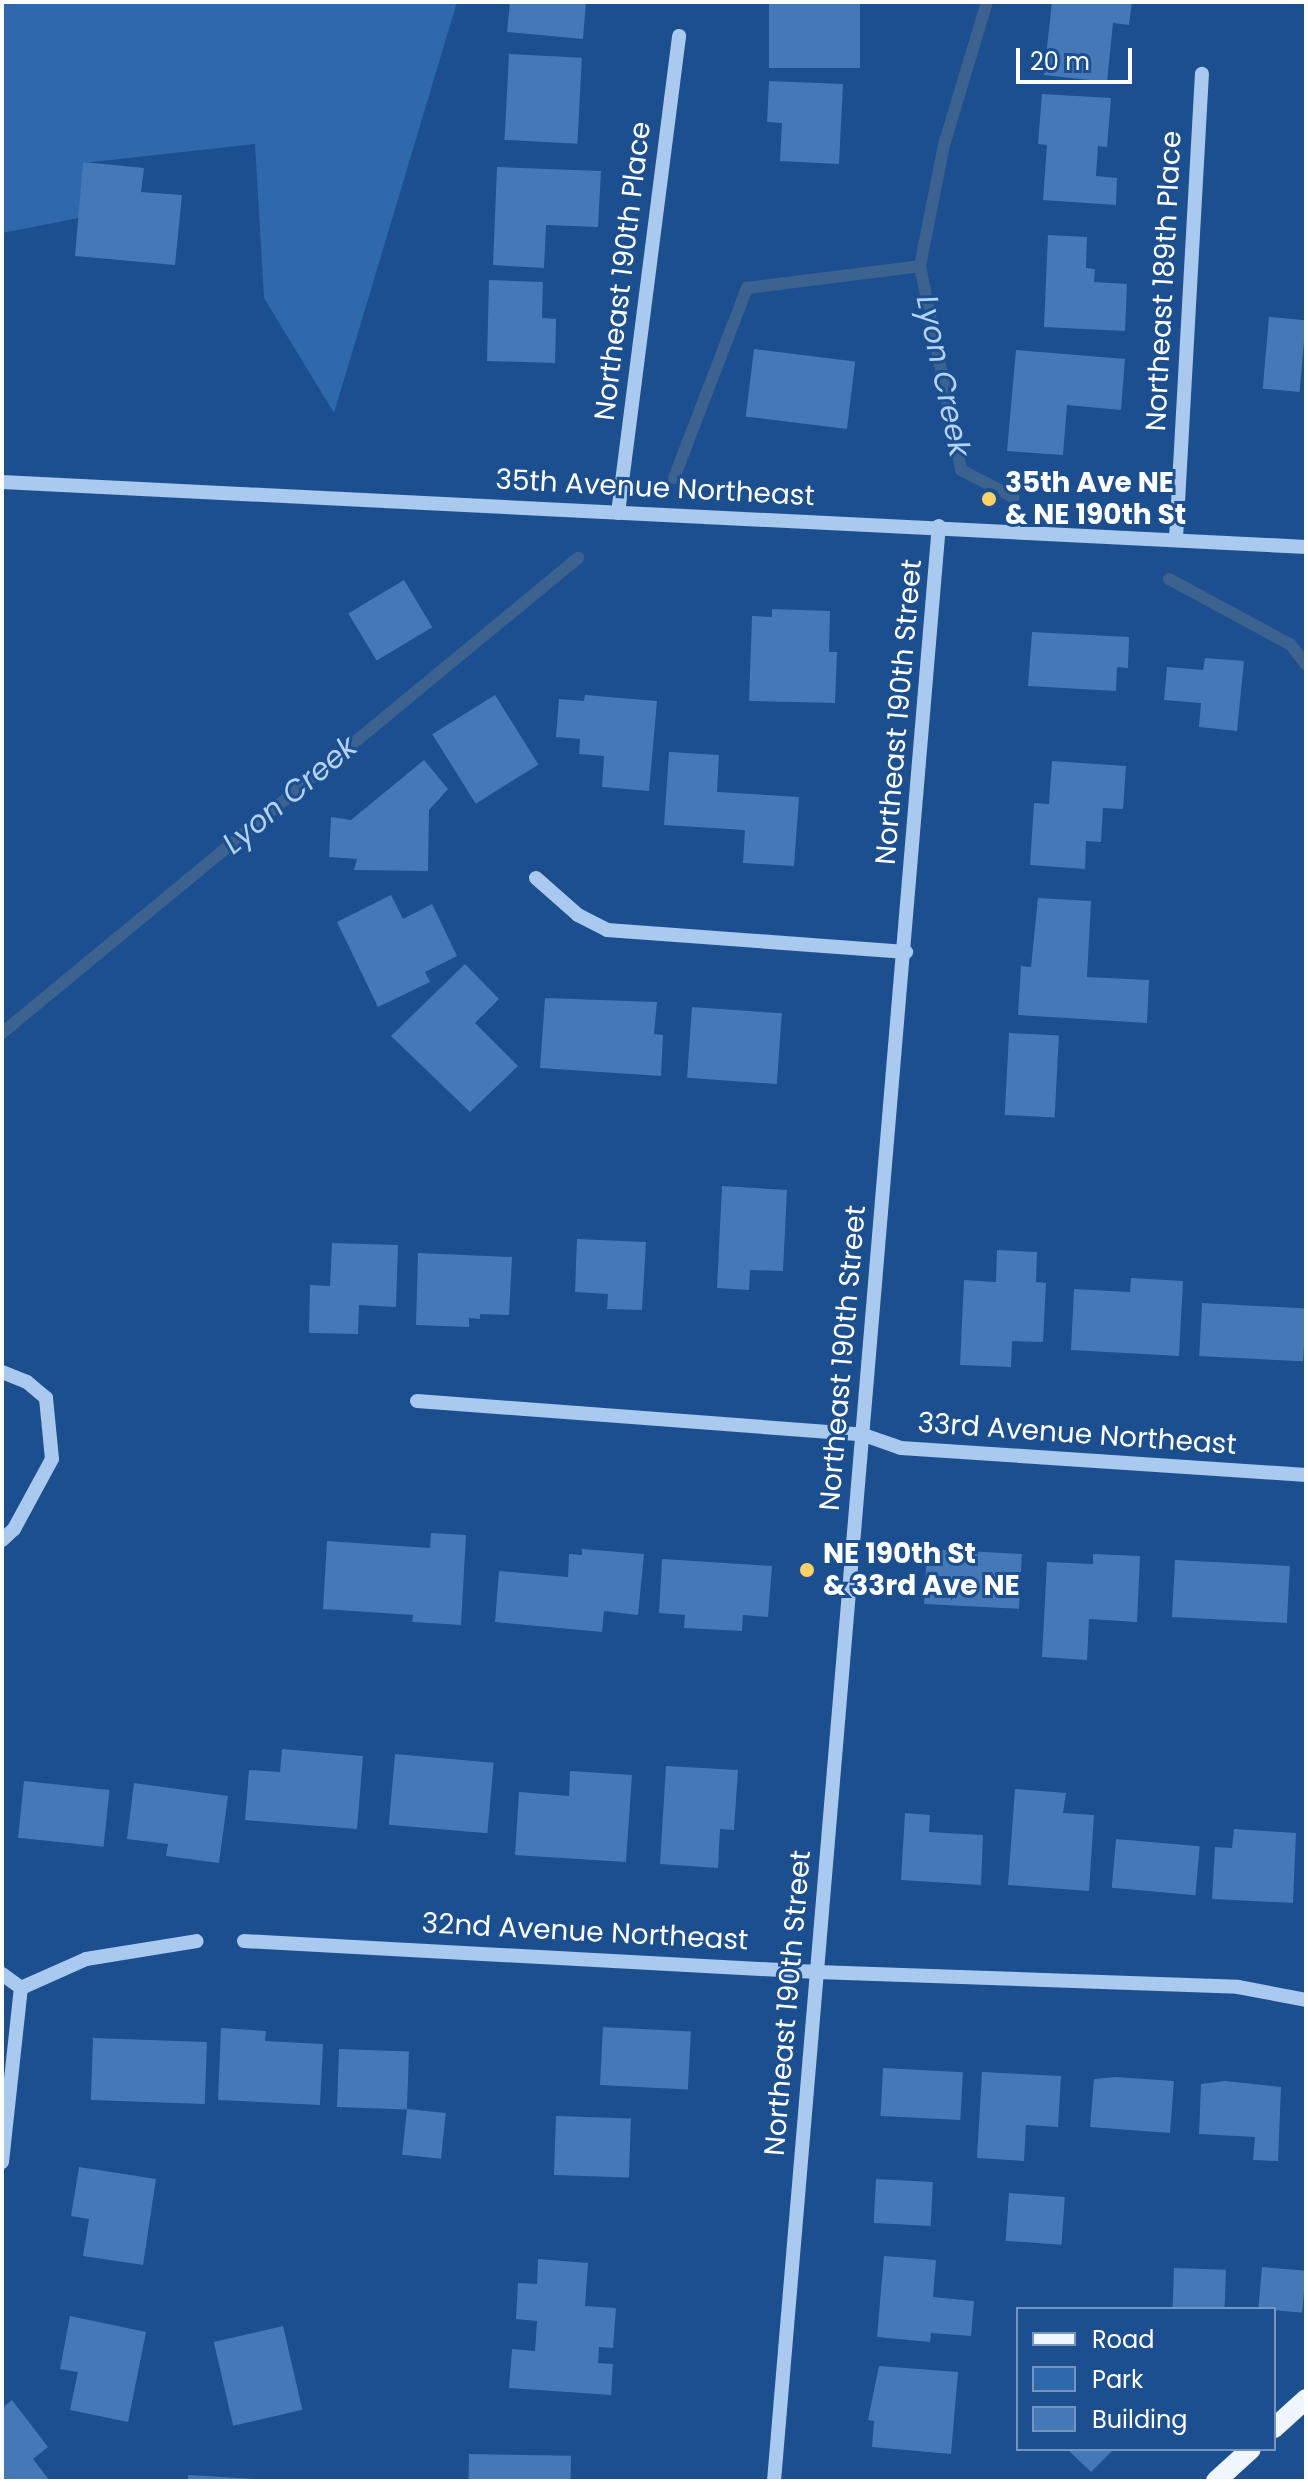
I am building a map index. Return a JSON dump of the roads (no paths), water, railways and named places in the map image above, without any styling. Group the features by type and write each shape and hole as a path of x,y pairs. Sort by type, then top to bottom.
{"main road":[{"path":"1276,2426 1306,2399"},
{"path":"1216,2481 1249,2451"}],"street":[{"name":"Northeast 190th Place","path":"618,513 679,36"},
{"name":"Northeast 189th Place","path":"1176,538 1202,74"},
{"name":"35th Avenue Northeast","path":"2,482 939,526 1306,547"},
{"name":"Northeast 190th Street","path":"774,2481 861,1434 906,952 939,526"},
{"path":"536,878 578,915 607,930 906,952"},
{"path":"2,1372 27,1382 46,1398 52,1459 14,1529 2,1540"},
{"name":"33rd Avenue Northeast","path":"417,1401 861,1434 901,1448 1306,1475"},
{"path":"21,1988 86,1959 197,1941"},
{"name":"32nd Avenue Northeast","path":"244,1941 817,1972 1238,1987 1306,2000"},
{"path":"2,1974 21,1988"},
{"path":"2,2162 21,1988"}],"waterway":[{"path":"920,266 944,145 987,2"},
{"name":"Lyon Creek","path":"674,478 747,288 920,266 961,470 1013,497"},
{"name":"Lyon Creek","path":"2,1033 578,558"},
{"name":"Lyon Creek","path":"1169,579 1291,645 1306,665"}],"place":[{"name":"35th Ave NE & NE 190th St","path":"989,499"},
{"name":"NE 190th St & 33rd Ave NE","path":"807,1570"}]}
